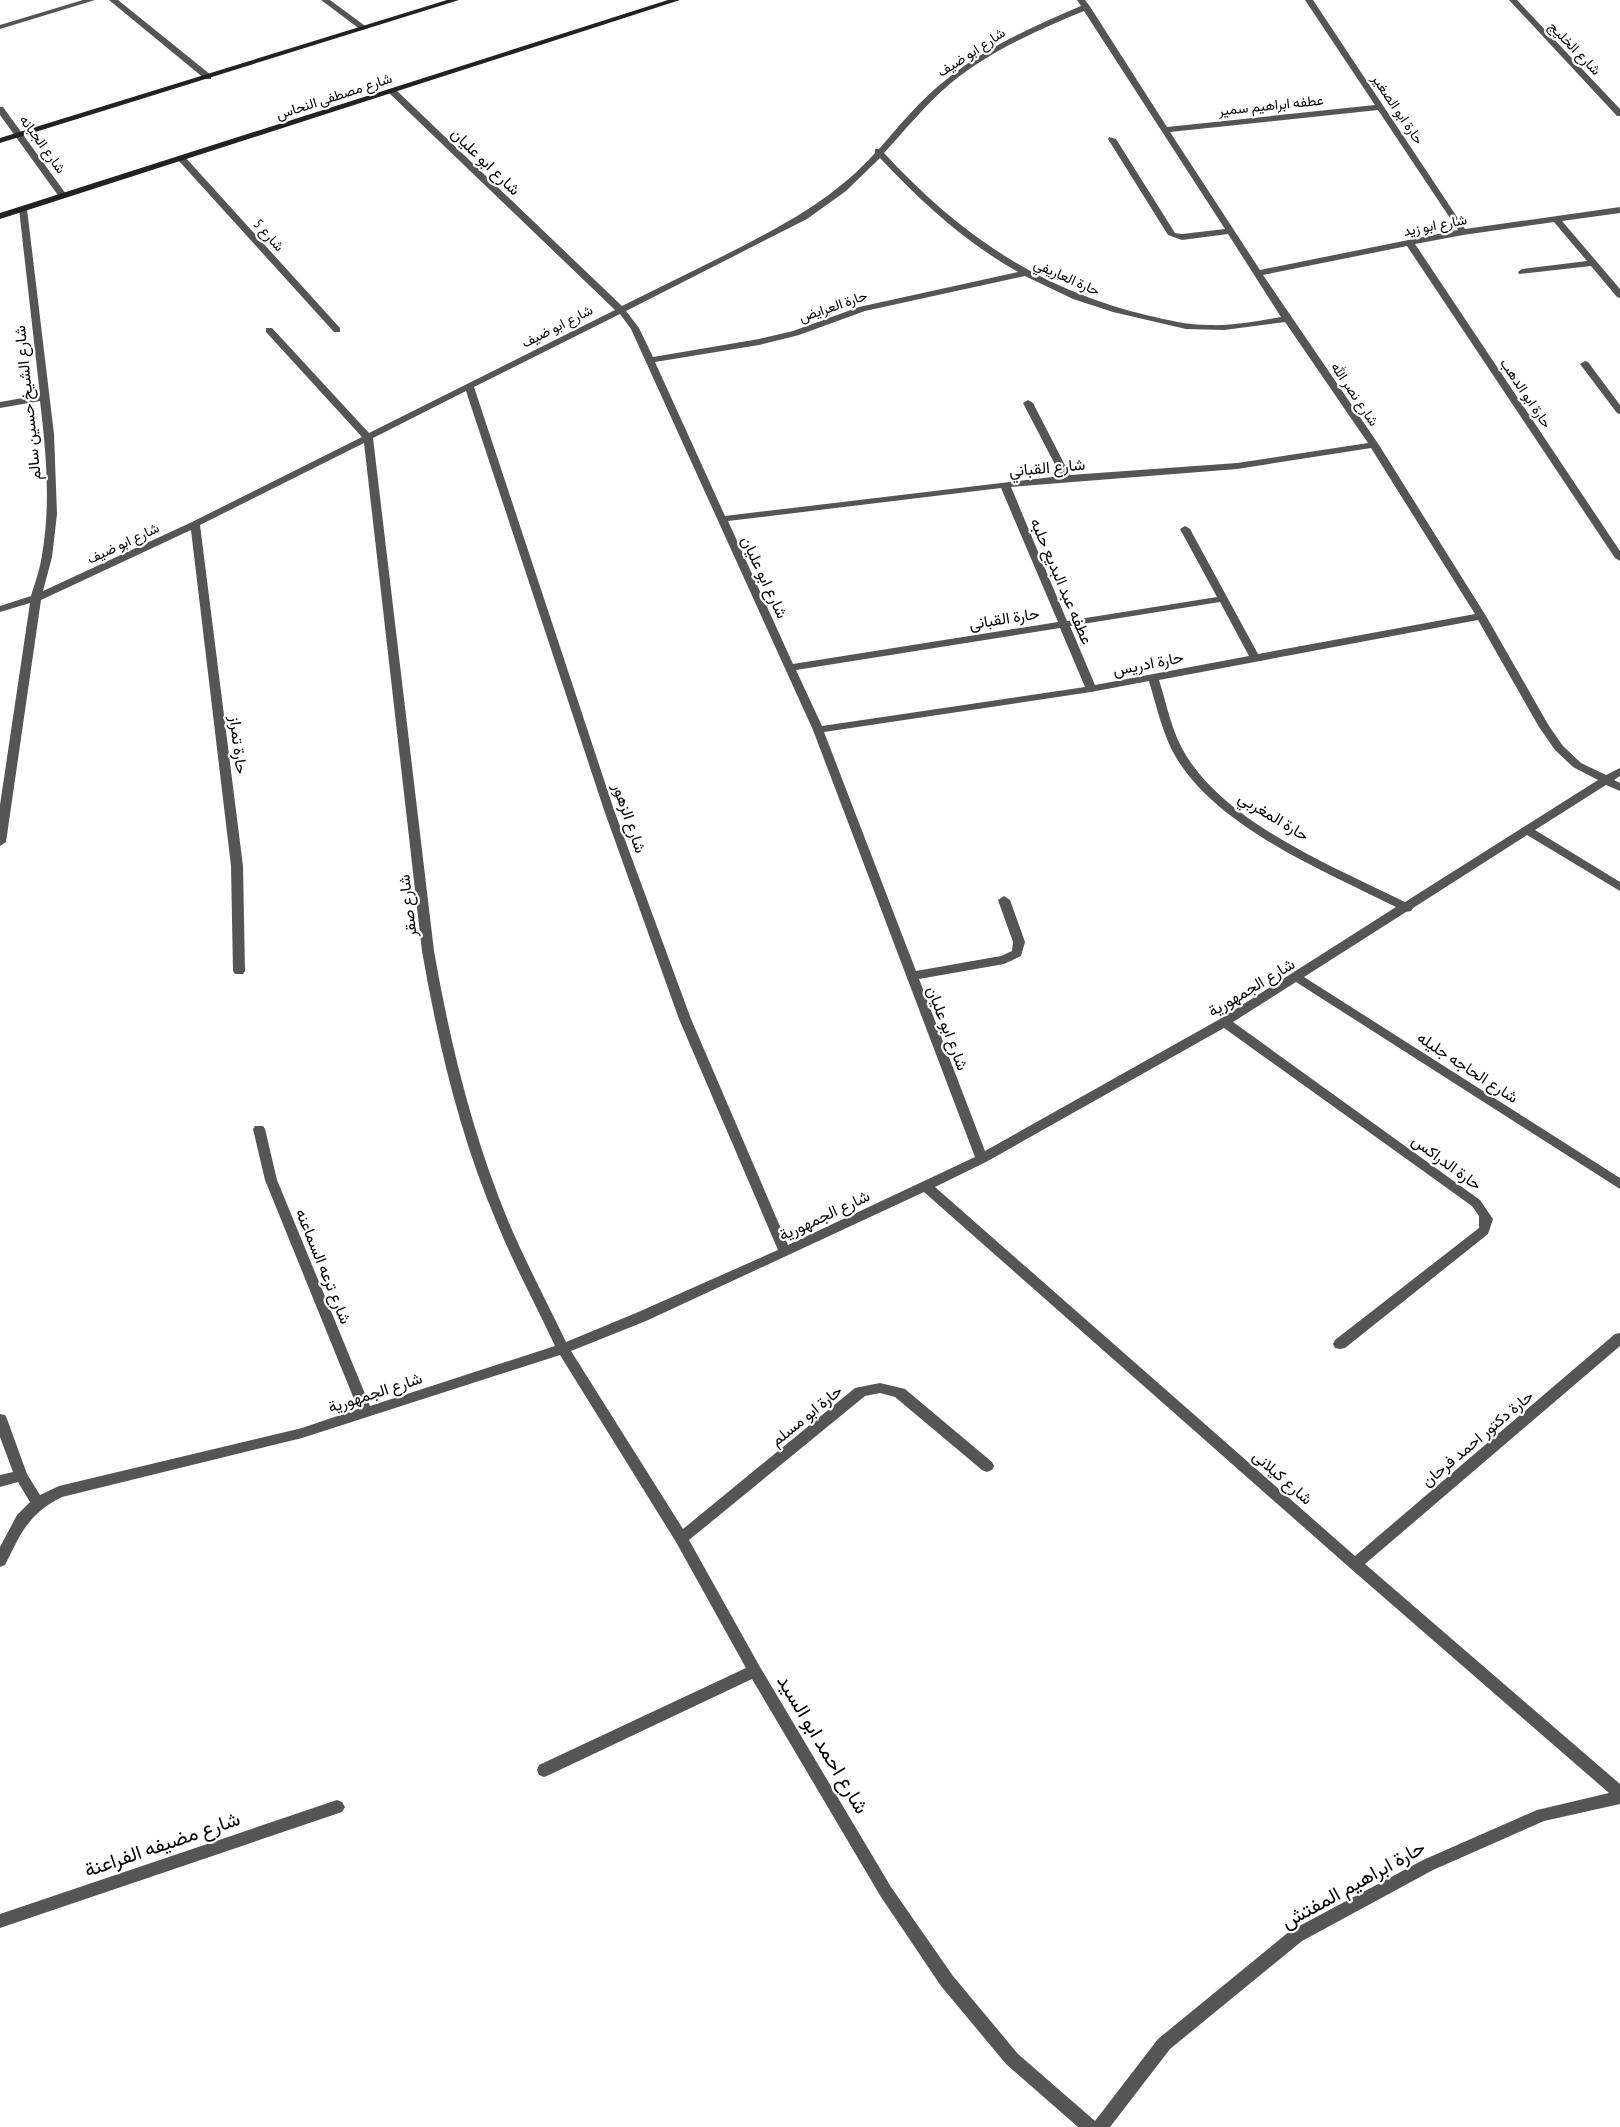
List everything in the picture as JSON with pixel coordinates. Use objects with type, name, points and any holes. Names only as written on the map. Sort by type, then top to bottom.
[{"type":"street","points":[[0,27],[91,0]]},
{"type":"street","points":[[113,0],[208,77]]},
{"type":"street","points":[[325,0],[364,28]]},
{"type":"street","points":[[0,141],[455,0]]},
{"type":"street","name":"شارع مصطفى النحاس","points":[[0,216],[676,0]]},
{"type":"street","name":"حارة ابو الصغير","points":[[1309,0],[1464,232]]},
{"type":"street","name":"شارع الخليج","points":[[1513,0],[1620,114]]},
{"type":"street","name":"شارع نصر الله","points":[[1084,4],[1287,319],[1374,445],[1482,616],[1532,707],[1559,748],[1577,765],[1620,787]]},
{"type":"street","name":"شارع ابو ضيف","points":[[0,609],[36,598],[195,524],[814,211],[862,172],[878,151],[917,110],[958,74],[990,53],[1084,4]]},
{"type":"street","name":"شارع ابو عليان","points":[[392,91],[620,309],[635,328],[818,730],[982,1159]]},
{"type":"street","name":"عطفه ابراهيم سمير","points":[[1166,130],[1380,106]]},
{"type":"street","name":"شارع الجبانه","points":[[0,109],[63,196]]},
{"type":"street","points":[[1112,139],[1172,235],[1182,237],[1231,231]]},
{"type":"street","name":"حارة العاريفي","points":[[878,151],[936,212],[988,251],[1073,298],[1140,317],[1215,328],[1287,319]]},
{"type":"street","name":"شارع 5","points":[[182,159],[337,330]]},
{"type":"street","name":"شارع الشيخ حسين سالم","points":[[0,842],[2,808],[36,598],[47,557],[52,514],[52,474],[45,397],[23,209]]},
{"type":"street","name":"شارع ابو زيد","points":[[1257,273],[1464,232],[1620,210]]},
{"type":"street","points":[[1555,218],[1620,295]]},
{"type":"street","name":"حارة ابو الدهب","points":[[1410,243],[1620,558]]},
{"type":"street","points":[[1522,272],[1593,263]]},
{"type":"street","name":"حارة العرايض","points":[[650,360],[759,342],[796,333],[862,309],[1025,273]]},
{"type":"street","points":[[270,330],[368,438]]},
{"type":"street","points":[[1585,364],[1620,411]]},
{"type":"street","name":"شارع الزهور","points":[[469,385],[609,810],[685,1019],[785,1251]]},
{"type":"street","points":[[0,405],[45,397]]},
{"type":"street","points":[[1028,403],[1067,479]]},
{"type":"street","name":"شارع صقر","points":[[368,438],[428,951],[439,1016],[476,1151],[503,1223],[563,1349]]},
{"type":"street","name":"شارع القباني","points":[[721,519],[1005,485],[1237,466],[1374,445]]},
{"type":"street","name":"عطفه عبد البديع حلبه","points":[[1005,485],[1091,689]]},
{"type":"street","name":"حارة تمراز","points":[[195,524],[237,866],[239,971]]},
{"type":"street","points":[[1185,529],[1255,658]]},
{"type":"street","name":"حارة القبانى","points":[[790,668],[1222,599]]},
{"type":"street","name":"حارة ادريس","points":[[818,730],[1091,689],[1482,616]]},
{"type":"street","name":"حارة المغربي","points":[[1153,678],[1182,758],[1205,789],[1238,816],[1407,908]]},
{"type":"street","name":"شارع الجمهورية","points":[[37,1502],[100,1480],[236,1451],[563,1349],[642,1317],[785,1251],[982,1159],[1224,1022],[1298,978],[1620,771]]},
{"type":"street","points":[[1528,830],[1620,887]]},
{"type":"street","points":[[912,976],[1004,960],[1017,953],[1019,942],[1004,900]]},
{"type":"street","name":"شارع الحاجه جليله","points":[[1298,978],[1620,1184]]},
{"type":"street","name":"حارة الدراكس","points":[[1224,1022],[1476,1203],[1486,1217],[1488,1224],[1484,1231],[1340,1344]]},
{"type":"street","name":"شارع ترعه السماعنه","points":[[259,1129],[271,1180],[366,1412]]},
{"type":"street","name":"شارع كيلانى","points":[[925,1185],[1620,1796]]},
{"type":"street","name":"حارة دكتور احمد فرحان","points":[[1354,1564],[1620,1338]]},
{"type":"street","name":"شارع احمد ابو السيد","points":[[563,1349],[681,1538],[755,1671],[886,1892],[947,1981],[1012,2059],[1090,2127]]},
{"type":"street","name":"حارة ابو مسلم","points":[[681,1538],[860,1392],[870,1389],[891,1388],[900,1393],[987,1466]]},
{"type":"street","points":[[0,1419],[21,1476],[37,1502],[22,1516],[0,1562]]},
{"type":"street","points":[[0,1481],[21,1476]]},
{"type":"street","points":[[544,1770],[755,1671]]},
{"type":"street","name":"حارة ابراهيم المفتش","points":[[1100,2127],[1164,2044],[1296,1936],[1428,1865],[1532,1820],[1620,1796]]},
{"type":"street","name":"شارع مضيفه الفراعنة","points":[[0,1921],[337,1807]]}]
